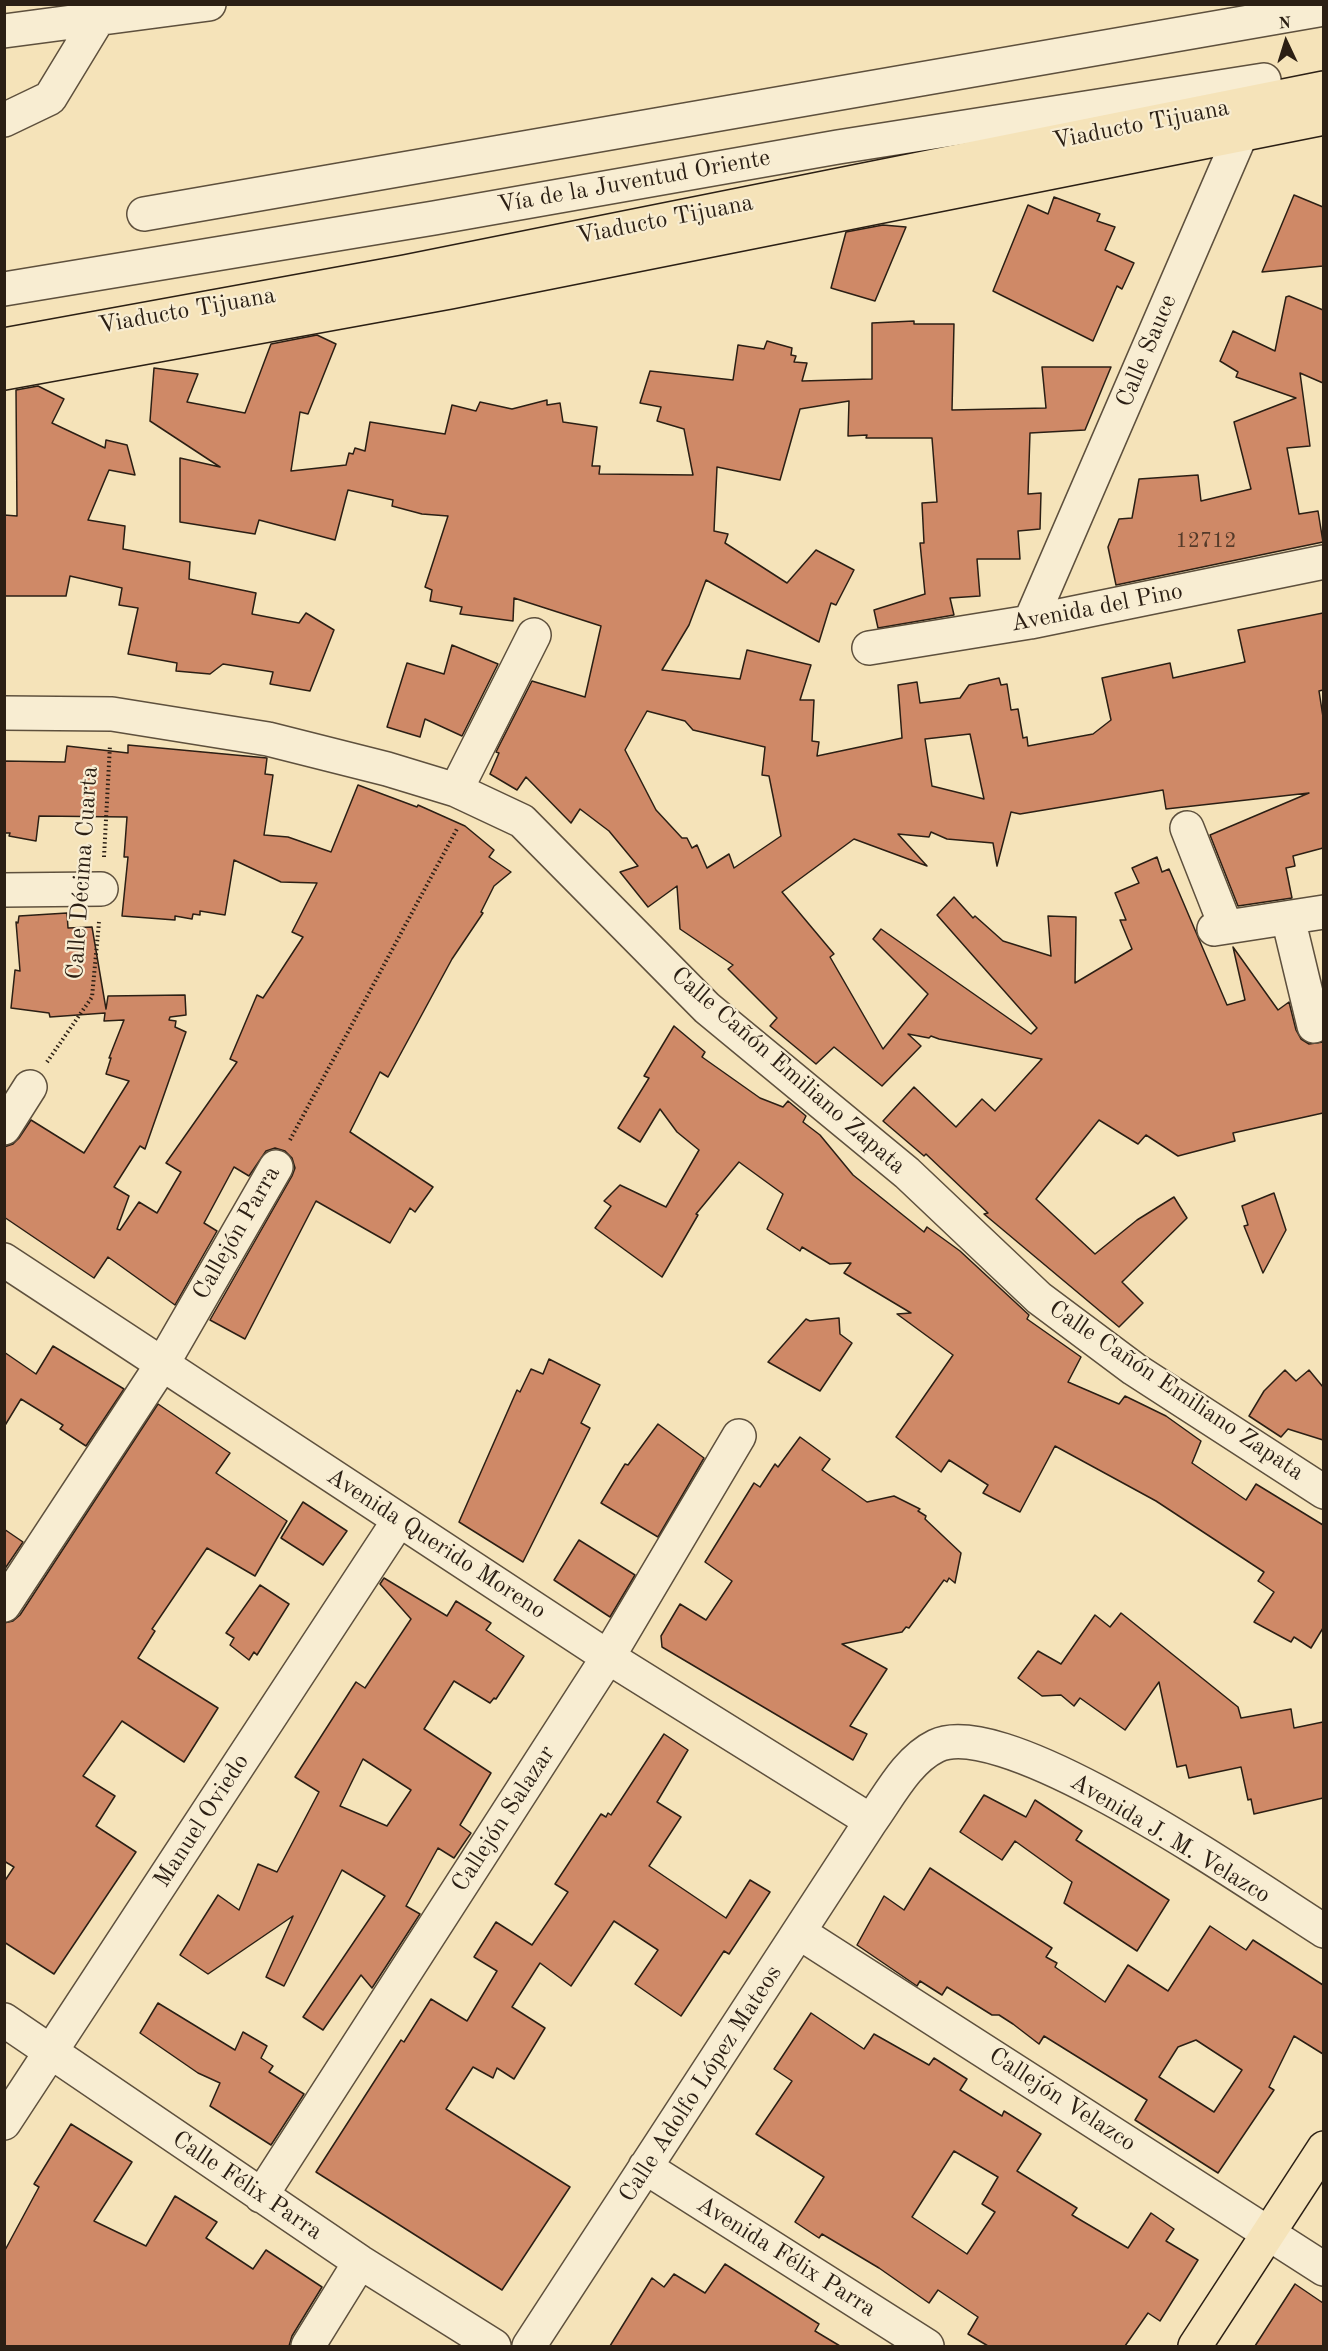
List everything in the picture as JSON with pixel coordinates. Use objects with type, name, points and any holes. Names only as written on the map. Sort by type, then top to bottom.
[{"type":"main road","name":"Viaducto Tijuana","points":[[4,373],[405,272],[1323,88]]},
{"type":"main road","name":"Viaducto Tijuana","points":[[4,345],[474,287],[1323,118]]},
{"type":"main road","points":[[1195,2346],[1323,2148]]},
{"type":"street","points":[[4,31],[209,4]]},
{"type":"street","points":[[144,214],[1323,9]]},
{"type":"street","points":[[4,120],[50,98],[98,19]]},
{"type":"street","name":"Vía de la Juventud Oriente","points":[[4,289],[446,216],[838,147],[1264,81]]},
{"type":"street","name":"Calle Sauce","points":[[1030,622],[1264,81]]},
{"type":"street","name":"Avenida del Pino","points":[[869,648],[1030,622],[1323,562]]},
{"type":"street","points":[[456,790],[534,635]]},
{"type":"street","name":"Calle Cañón Emiliano Zapata","points":[[4,713],[112,714],[268,739],[387,769],[456,790],[522,821],[707,1008],[907,1173],[1039,1298],[1134,1369],[1323,1492]]},
{"type":"street","points":[[1187,828],[1220,928],[1323,912]]},
{"type":"street","points":[[4,890],[101,889]]},
{"type":"street","points":[[1288,918],[1314,1026]]},
{"type":"street","points":[[4,1128],[30,1087]]},
{"type":"street","name":"Callejón Parra","points":[[4,1605],[163,1363],[276,1167]]},
{"type":"street","name":"Avenida Querido Moreno","points":[[4,1260],[608,1657],[871,1821]]},
{"type":"street","name":"Callejón Salazar","points":[[261,2196],[608,1657],[739,1436]]},
{"type":"street","name":"Manuel Oviedo","points":[[4,2123],[399,1520]]},
{"type":"street","name":"Avenida J. M. Velazco","points":[[871,1821],[913,1762],[937,1746],[961,1740],[990,1745],[1100,1791],[1323,1931]]},
{"type":"street","name":"Calle Adolfo López Mateos","points":[[529,2346],[871,1821]]},
{"type":"street","name":"Callejón Velazco","points":[[800,1933],[1323,2269]]},
{"type":"street","name":"Calle Félix Parra","points":[[4,2020],[360,2262],[494,2346]]},
{"type":"street","name":"Avenida Félix Parra","points":[[645,2168],[927,2346]]},
{"type":"street","points":[[308,2346],[360,2262]]},
{"type":"path","name":"Calle Décima Cuarta","points":[[30,1087],[92,997],[112,714]]},
{"type":"path","name":"Callejón Parra","points":[[276,1167],[447,848]]},
{"type":"building","points":[[1294,195],[1323,207],[1323,266],[1262,272]]},
{"type":"building","points":[[1054,197],[1100,214],[1097,221],[1115,227],[1105,250],[1134,263],[1122,289],[1117,286],[1093,341],[993,291],[1028,205],[1048,214]]},
{"type":"building","points":[[883,225],[906,227],[875,301],[831,288],[846,232]]},
{"type":"building","points":[[1289,296],[1323,310],[1323,383],[1300,373],[1310,446],[1287,448],[1299,514],[1318,511],[1323,542],[1116,585],[1108,547],[1119,519],[1132,518],[1139,479],[1198,475],[1201,501],[1251,489],[1234,422],[1296,398],[1236,377],[1238,372],[1220,361],[1233,331],[1275,351],[1286,297]]},
{"type":"building","points":[[914,321],[914,324],[954,324],[952,410],[1046,408],[1042,367],[1111,367],[1085,430],[1030,433],[1028,494],[1041,493],[1040,529],[1018,531],[1020,559],[977,559],[980,596],[950,598],[954,615],[878,628],[874,610],[925,594],[920,543],[924,543],[922,503],[937,502],[932,438],[848,436],[849,401],[800,409],[780,480],[717,467],[714,531],[728,534],[725,543],[787,583],[816,550],[854,570],[836,605],[831,603],[819,642],[706,580],[689,625],[662,670],[740,679],[747,650],[811,665],[800,700],[814,700],[812,741],[819,742],[817,756],[902,738],[898,685],[917,682],[920,703],[960,698],[969,685],[999,678],[1001,685],[1007,684],[1011,710],[1018,709],[1023,738],[1027,737],[1028,746],[1093,734],[1111,720],[1102,678],[1170,663],[1173,678],[1245,662],[1238,630],[1323,613],[1323,690],[1319,691],[1323,717],[1323,848],[1293,856],[1295,866],[1286,868],[1292,898],[1238,906],[1210,835],[1309,793],[1166,809],[1163,790],[1020,814],[1011,812],[997,866],[993,843],[947,839],[931,832],[929,837],[898,834],[927,866],[854,839],[782,892],[834,954],[830,957],[883,1049],[928,994],[873,939],[881,929],[1031,1034],[1037,1028],[937,915],[954,897],[973,918],[975,916],[1003,941],[1051,956],[1048,916],[1076,917],[1075,983],[1132,949],[1120,920],[1126,920],[1115,893],[1139,883],[1132,868],[1157,857],[1162,872],[1169,869],[1227,1005],[1245,1000],[1233,947],[1278,1010],[1289,1002],[1296,1030],[1301,1039],[1309,1044],[1323,1042],[1323,1113],[1233,1133],[1235,1141],[1178,1156],[1146,1135],[1138,1144],[1099,1120],[1036,1199],[1095,1254],[1137,1220],[1174,1197],[1187,1218],[1122,1282],[1143,1303],[1119,1327],[984,1214],[988,1213],[926,1154],[924,1156],[883,1121],[914,1087],[956,1127],[982,1099],[995,1111],[1042,1059],[931,1036],[929,1038],[908,1034],[921,1046],[882,1086],[834,1047],[816,1064],[770,1026],[777,1018],[728,969],[733,965],[680,929],[677,886],[648,907],[620,872],[638,866],[609,831],[580,809],[571,823],[526,777],[517,790],[490,774],[499,753],[496,752],[532,681],[585,697],[601,626],[514,598],[513,621],[460,614],[462,607],[430,601],[432,590],[425,587],[448,516],[422,514],[392,506],[393,500],[348,490],[335,540],[259,520],[255,534],[180,522],[180,458],[220,467],[150,421],[154,368],[198,374],[187,402],[245,413],[271,344],[317,335],[336,344],[308,414],[300,412],[291,471],[346,465],[349,453],[353,454],[355,448],[365,451],[370,422],[445,434],[452,405],[476,411],[480,402],[512,409],[547,400],[547,405],[560,403],[563,422],[597,427],[592,466],[600,466],[599,474],[693,475],[684,429],[657,421],[661,407],[640,403],[650,371],[733,380],[738,345],[764,349],[767,341],[792,348],[791,355],[796,356],[794,362],[807,363],[802,381],[872,379],[872,323]],"holes":[[[647,711],[685,721],[693,730],[765,747],[762,775],[769,776],[781,836],[734,868],[729,854],[707,868],[697,845],[692,848],[687,838],[682,838],[656,810],[625,750]],[[970,734],[984,799],[932,786],[925,739]]]},
{"type":"building","points":[[38,386],[64,399],[52,423],[105,448],[106,440],[127,445],[135,475],[109,470],[88,520],[125,526],[123,549],[190,562],[189,579],[256,593],[252,614],[299,623],[306,613],[334,630],[310,691],[270,684],[273,672],[223,664],[210,674],[176,671],[177,663],[128,654],[138,608],[119,605],[122,588],[70,576],[66,596],[4,596],[4,515],[17,516],[16,390]]},
{"type":"building","points":[[452,645],[498,664],[462,736],[425,719],[420,737],[387,727],[407,663],[444,674]]},
{"type":"building","points":[[128,745],[267,758],[265,774],[273,775],[264,835],[288,837],[331,852],[358,785],[417,807],[418,805],[465,826],[494,850],[489,857],[511,872],[494,886],[481,912],[483,913],[452,959],[388,1077],[380,1072],[350,1132],[433,1187],[415,1212],[410,1208],[390,1243],[316,1201],[245,1339],[210,1320],[292,1176],[295,1168],[292,1158],[285,1151],[275,1148],[266,1151],[249,1176],[234,1167],[204,1223],[217,1231],[175,1305],[108,1257],[94,1278],[4,1217],[4,1147],[13,1144],[19,1138],[31,1120],[84,1153],[129,1081],[106,1074],[111,1058],[109,1058],[124,1020],[104,1021],[105,1013],[50,1017],[49,1013],[11,1008],[15,970],[20,971],[16,922],[18,923],[19,916],[67,913],[68,928],[92,927],[106,1009],[108,996],[185,995],[186,1015],[170,1017],[169,1020],[176,1021],[175,1027],[186,1032],[145,1149],[140,1146],[114,1187],[129,1196],[117,1229],[120,1230],[139,1202],[157,1213],[181,1172],[166,1163],[237,1062],[230,1059],[257,995],[263,998],[303,937],[292,932],[317,883],[281,882],[234,860],[225,915],[200,911],[200,915],[193,914],[192,919],[175,916],[175,920],[122,916],[128,857],[124,857],[127,817],[39,816],[36,841],[4,833],[4,761],[65,762],[67,746],[128,753]]},
{"type":"building","points":[[674,1026],[705,1052],[702,1057],[760,1098],[783,1107],[788,1101],[806,1116],[803,1122],[820,1135],[853,1175],[924,1232],[927,1227],[960,1251],[1029,1315],[1027,1319],[1081,1357],[1068,1382],[1119,1404],[1125,1396],[1166,1416],[1201,1441],[1192,1463],[1246,1500],[1256,1484],[1323,1525],[1323,1628],[1311,1648],[1294,1637],[1291,1642],[1254,1622],[1274,1592],[1258,1581],[1264,1572],[1156,1501],[1055,1446],[1020,1512],[983,1493],[988,1485],[949,1460],[941,1472],[896,1437],[953,1355],[897,1314],[911,1313],[844,1273],[851,1263],[830,1264],[802,1247],[800,1251],[767,1229],[783,1194],[739,1162],[696,1214],[698,1215],[662,1277],[595,1228],[611,1206],[604,1201],[620,1185],[666,1207],[699,1150],[677,1132],[660,1109],[640,1142],[618,1128],[649,1078],[644,1076]]},
{"type":"building","points":[[1274,1193],[1286,1230],[1263,1273],[1244,1226],[1248,1225],[1242,1206]]},
{"type":"building","points":[[839,1318],[840,1334],[852,1343],[820,1391],[768,1362],[806,1319],[810,1321]]},
{"type":"building","points":[[53,1346],[124,1389],[86,1446],[60,1429],[63,1425],[21,1399],[4,1427],[4,1352],[36,1374]]},
{"type":"building","points":[[549,1359],[600,1385],[581,1423],[590,1428],[523,1562],[459,1522],[517,1390],[520,1392],[531,1369],[543,1374]]},
{"type":"building","points":[[1285,1370],[1296,1381],[1309,1370],[1323,1387],[1323,1440],[1288,1429],[1281,1437],[1249,1416],[1264,1391]]},
{"type":"building","points":[[158,1404],[230,1453],[216,1473],[287,1521],[255,1576],[207,1548],[152,1629],[155,1631],[138,1658],[218,1708],[184,1762],[122,1721],[83,1776],[115,1796],[96,1826],[136,1852],[54,1974],[4,1942],[4,1882],[14,1867],[4,1861],[4,1623],[13,1621],[20,1615]]},
{"type":"building","points":[[658,1424],[704,1458],[658,1537],[601,1503],[625,1464],[628,1465]]},
{"type":"building","points":[[800,1437],[830,1459],[822,1470],[867,1502],[894,1496],[920,1509],[918,1511],[926,1516],[925,1519],[961,1553],[955,1583],[949,1578],[947,1582],[944,1580],[909,1628],[906,1627],[902,1632],[842,1644],[887,1669],[850,1726],[867,1734],[853,1760],[662,1647],[661,1636],[680,1604],[706,1620],[732,1581],[705,1562],[754,1483],[760,1487],[775,1464],[778,1467]]},
{"type":"building","points":[[303,1502],[347,1531],[323,1565],[281,1538]]},
{"type":"building","points":[[4,1529],[23,1542],[4,1570]]},
{"type":"building","points":[[579,1540],[635,1575],[610,1617],[554,1580]]},
{"type":"building","points":[[384,1578],[447,1616],[456,1601],[491,1623],[486,1630],[524,1656],[496,1699],[494,1698],[490,1703],[454,1681],[424,1729],[491,1773],[460,1825],[471,1833],[454,1858],[438,1848],[406,1906],[420,1914],[372,1988],[361,1975],[323,2030],[303,2017],[385,1896],[342,1870],[284,1986],[266,1977],[293,1916],[208,1974],[180,1955],[218,1895],[239,1910],[258,1864],[277,1872],[319,1792],[295,1777],[356,1682],[365,1688],[411,1619],[380,1584]],"holes":[[[363,1759],[411,1790],[387,1826],[340,1806]]]},
{"type":"building","points":[[260,1585],[289,1604],[257,1655],[254,1652],[249,1660],[230,1645],[234,1638],[226,1633]]},
{"type":"building","points":[[1121,1613],[1238,1707],[1241,1718],[1291,1709],[1294,1728],[1323,1722],[1323,1798],[1254,1814],[1251,1799],[1248,1800],[1241,1767],[1189,1778],[1186,1765],[1177,1767],[1159,1682],[1125,1730],[1080,1698],[1074,1706],[1061,1695],[1042,1696],[1018,1678],[1038,1651],[1061,1664],[1095,1615],[1110,1627]]},
{"type":"building","points":[[664,1734],[688,1750],[657,1802],[681,1817],[649,1866],[726,1918],[750,1880],[770,1892],[729,1954],[724,1951],[681,2016],[635,1984],[658,1950],[614,1921],[571,1986],[540,1963],[512,2007],[545,2028],[514,2079],[497,2068],[493,2078],[473,2067],[446,2109],[570,2187],[502,2290],[316,2172],[401,2040],[404,2042],[431,1999],[467,2021],[497,1971],[474,1957],[496,1922],[532,1945],[568,1892],[555,1884],[601,1814],[606,1817],[608,1813],[611,1815]]},
{"type":"building","points":[[984,1795],[1026,1817],[1035,1800],[1082,1831],[1076,1840],[1169,1900],[1137,1951],[1064,1903],[1072,1882],[1015,1841],[1002,1860],[960,1832]]},
{"type":"building","points":[[930,1868],[1052,1948],[1046,1957],[1057,1963],[1055,1967],[1105,2002],[1128,1965],[1168,1991],[1210,1926],[1246,1950],[1253,1940],[1323,1985],[1323,2054],[1294,2036],[1269,2087],[1274,2090],[1218,2173],[1135,2120],[1147,2100],[1044,2036],[1039,2044],[999,2015],[992,2015],[947,1987],[942,1995],[920,1981],[917,1986],[857,1945],[884,1896],[904,1910]],"holes":[[[1196,2040],[1242,2070],[1214,2112],[1159,2077],[1178,2047]]]},
{"type":"building","points":[[158,2003],[235,2050],[243,2032],[267,2046],[261,2058],[273,2066],[269,2072],[304,2094],[271,2145],[210,2106],[220,2083],[198,2073],[140,2033]]},
{"type":"building","points":[[811,2013],[864,2049],[874,2034],[929,2065],[934,2058],[967,2079],[960,2090],[1002,2116],[1004,2111],[1041,2134],[1017,2171],[1077,2208],[1072,2215],[1128,2248],[1151,2213],[1174,2229],[1166,2241],[1198,2260],[1160,2321],[1148,2313],[1125,2346],[988,2346],[968,2334],[978,2317],[938,2290],[929,2303],[879,2268],[822,2234],[819,2238],[795,2222],[824,2177],[756,2134],[792,2081],[774,2069]],"holes":[[[954,2151],[998,2177],[982,2204],[995,2212],[967,2254],[912,2217]]]},
{"type":"building","points":[[71,2124],[132,2162],[94,2221],[146,2246],[175,2196],[217,2222],[206,2238],[253,2269],[266,2250],[322,2287],[292,2336],[289,2346],[4,2346],[4,2252],[39,2187],[34,2184]]},
{"type":"building","points":[[725,2264],[819,2324],[815,2331],[840,2346],[610,2346],[652,2278],[664,2287],[674,2274],[705,2293]]},
{"type":"building","points":[[1295,2284],[1323,2303],[1323,2346],[1255,2346]]}]
